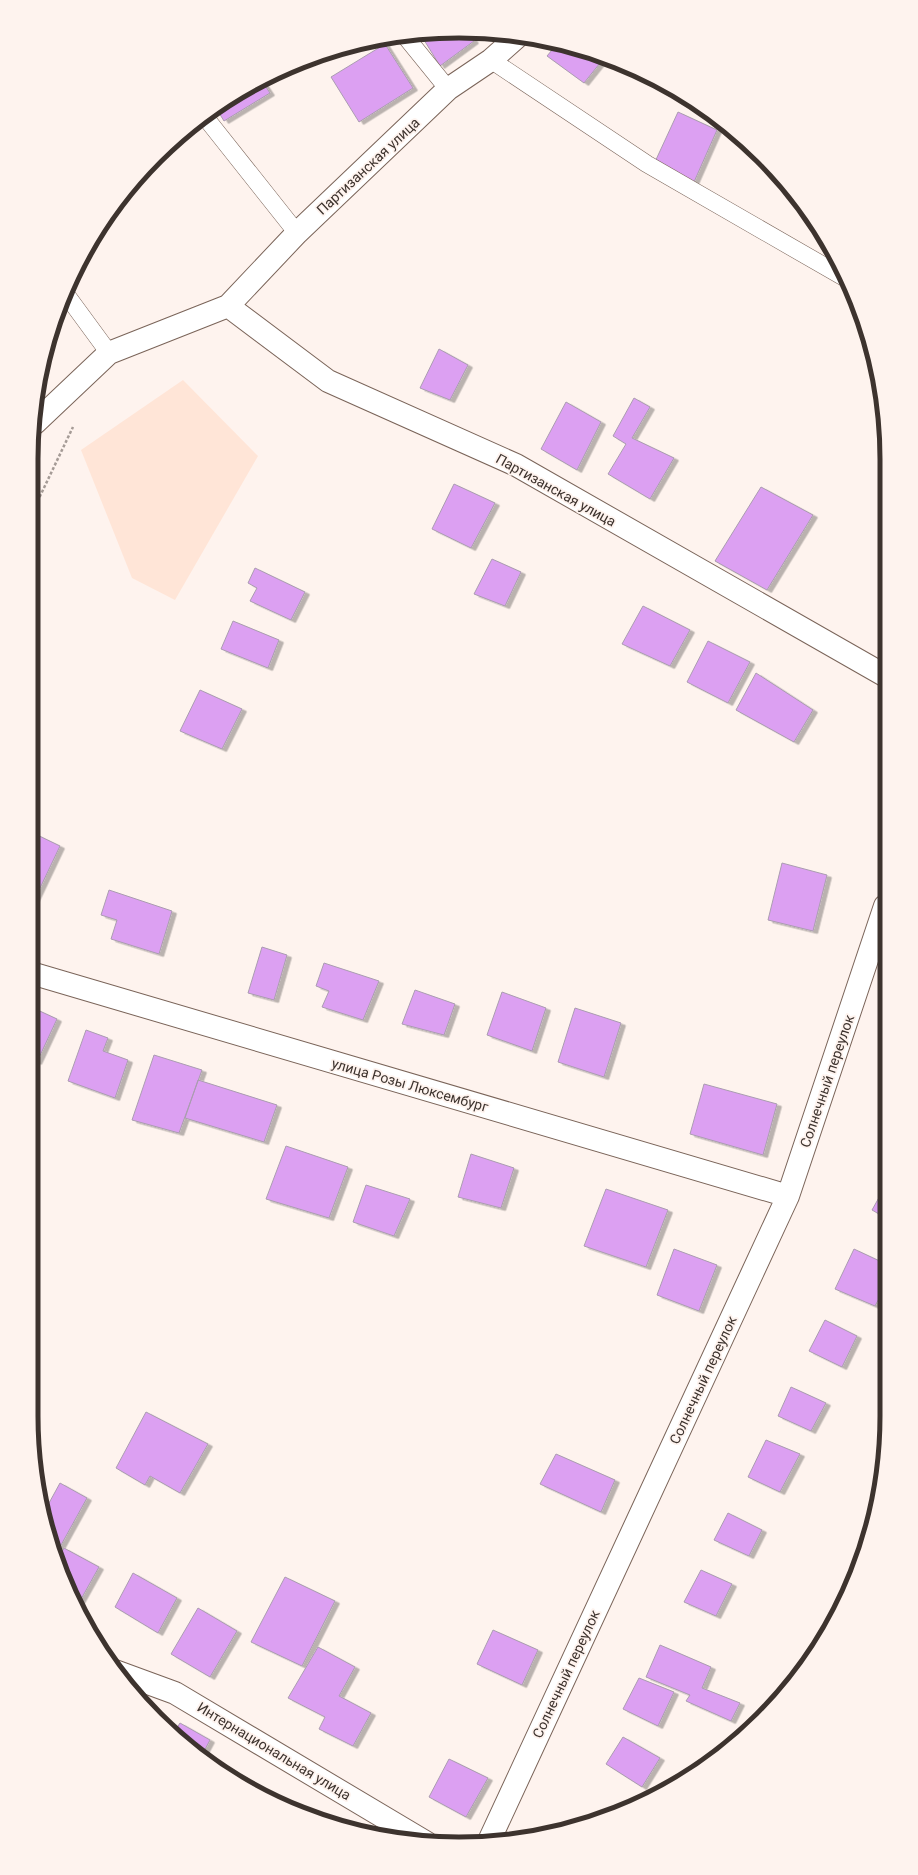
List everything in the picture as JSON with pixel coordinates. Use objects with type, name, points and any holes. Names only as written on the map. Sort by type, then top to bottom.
[{"type":"street","name":"Партизанская улица","points":[[41,417],[110,353],[228,306],[297,233],[448,90],[491,60],[512,42]]},
{"type":"street","name":"Партизанская улица","points":[[228,306],[328,381],[516,466],[880,673]]},
{"type":"street","name":"Солнечный переулок","points":[[492,1835],[788,1196],[879,950]]},
{"type":"street","name":"улица Розы Люксембург","points":[[38,975],[788,1196]]},
{"type":"street","name":"Интернациональная улица","points":[[127,1675],[175,1693],[414,1834]]},
{"type":"lane","points":[[409,41],[448,90]]},
{"type":"lane","points":[[491,60],[647,164],[837,274]]},
{"type":"lane","points":[[208,121],[297,233]]},
{"type":"lane","points":[[70,299],[110,353]]},
{"type":"path","points":[[38,500],[74,424]]},
{"type":"shaded area","points":[[183,380],[258,456],[175,600],[132,578],[81,450]]},
{"type":"building","points":[[472,38],[474,41],[440,66],[424,40]]},
{"type":"building","points":[[385,45],[413,88],[359,122],[331,77]]},
{"type":"building","points":[[553,49],[600,62],[584,83],[547,56]]},
{"type":"building","points":[[265,85],[270,93],[224,121],[219,113]]},
{"type":"building","points":[[678,112],[717,130],[694,182],[654,164]]},
{"type":"building","points":[[439,349],[468,365],[450,400],[420,388]]},
{"type":"building","points":[[634,398],[650,407],[632,438],[674,458],[650,499],[608,474],[626,444],[613,436]]},
{"type":"building","points":[[566,402],[601,422],[577,470],[541,449]]},
{"type":"building","points":[[454,484],[495,503],[471,548],[432,529]]},
{"type":"building","points":[[761,487],[813,515],[767,590],[715,561]]},
{"type":"building","points":[[492,559],[521,572],[505,606],[474,594]]},
{"type":"building","points":[[255,568],[305,592],[291,620],[250,601],[257,588],[248,583]]},
{"type":"building","points":[[643,606],[690,630],[670,666],[622,644]]},
{"type":"building","points":[[233,621],[279,640],[268,668],[221,649]]},
{"type":"building","points":[[708,641],[750,662],[728,703],[687,682]]},
{"type":"building","points":[[756,673],[813,710],[794,742],[736,710]]},
{"type":"building","points":[[200,690],[242,709],[222,749],[180,731]]},
{"type":"building","points":[[38,835],[60,846],[38,892]]},
{"type":"building","points":[[782,863],[827,875],[813,931],[768,920]]},
{"type":"building","points":[[109,890],[172,911],[159,954],[111,939],[117,920],[101,915]]},
{"type":"building","points":[[262,947],[287,955],[274,1000],[248,993]]},
{"type":"building","points":[[324,963],[379,981],[363,1020],[322,1007],[329,991],[316,986]]},
{"type":"building","points":[[415,990],[455,1004],[444,1035],[402,1024]]},
{"type":"building","points":[[502,992],[546,1008],[532,1051],[487,1035]]},
{"type":"building","points":[[575,1008],[621,1023],[604,1077],[558,1062]]},
{"type":"building","points":[[38,1010],[57,1019],[38,1060]]},
{"type":"building","points":[[86,1030],[108,1038],[103,1051],[128,1060],[115,1098],[68,1081]]},
{"type":"building","points":[[154,1055],[202,1070],[179,1133],[132,1120]]},
{"type":"building","points":[[198,1080],[277,1105],[264,1142],[185,1118]]},
{"type":"building","points":[[704,1084],[777,1104],[763,1155],[690,1134]]},
{"type":"building","points":[[286,1146],[348,1167],[329,1218],[266,1199]]},
{"type":"building","points":[[471,1154],[514,1168],[501,1208],[458,1197]]},
{"type":"building","points":[[366,1185],[410,1199],[394,1236],[353,1222]]},
{"type":"building","points":[[606,1189],[668,1210],[646,1267],[584,1246]]},
{"type":"building","points":[[880,1196],[880,1215],[872,1210]]},
{"type":"building","points":[[674,1249],[717,1265],[699,1311],[657,1295]]},
{"type":"building","points":[[854,1249],[880,1261],[880,1297],[875,1306],[835,1289]]},
{"type":"building","points":[[825,1320],[857,1336],[842,1367],[809,1351]]},
{"type":"building","points":[[791,1387],[826,1403],[811,1431],[778,1416]]},
{"type":"building","points":[[146,1412],[208,1444],[180,1493],[150,1476],[145,1485],[116,1468]]},
{"type":"building","points":[[766,1440],[800,1454],[780,1492],[748,1477]]},
{"type":"building","points":[[556,1454],[615,1480],[601,1512],[540,1484]]},
{"type":"building","points":[[60,1483],[87,1498],[59,1548],[52,1525],[48,1505]]},
{"type":"building","points":[[728,1513],[762,1530],[749,1556],[714,1540]]},
{"type":"building","points":[[64,1548],[99,1567],[80,1600],[70,1577],[61,1554]]},
{"type":"building","points":[[701,1570],[732,1584],[716,1616],[684,1602]]},
{"type":"building","points":[[133,1573],[177,1598],[158,1633],[115,1607]]},
{"type":"building","points":[[285,1577],[335,1601],[302,1666],[251,1642]]},
{"type":"building","points":[[198,1608],[237,1631],[210,1677],[171,1654]]},
{"type":"building","points":[[493,1630],[538,1650],[522,1685],[477,1664]]},
{"type":"building","points":[[660,1645],[711,1667],[702,1688],[740,1703],[731,1721],[686,1701],[690,1695],[646,1677]]},
{"type":"building","points":[[318,1647],[355,1667],[339,1696],[371,1713],[353,1746],[319,1729],[325,1717],[288,1698]]},
{"type":"building","points":[[639,1678],[674,1692],[658,1726],[623,1709]]},
{"type":"building","points":[[180,1723],[210,1740],[204,1751],[181,1733],[176,1729]]},
{"type":"building","points":[[623,1737],[660,1758],[642,1787],[606,1764]]},
{"type":"building","points":[[449,1759],[488,1778],[466,1817],[429,1797]]}]
